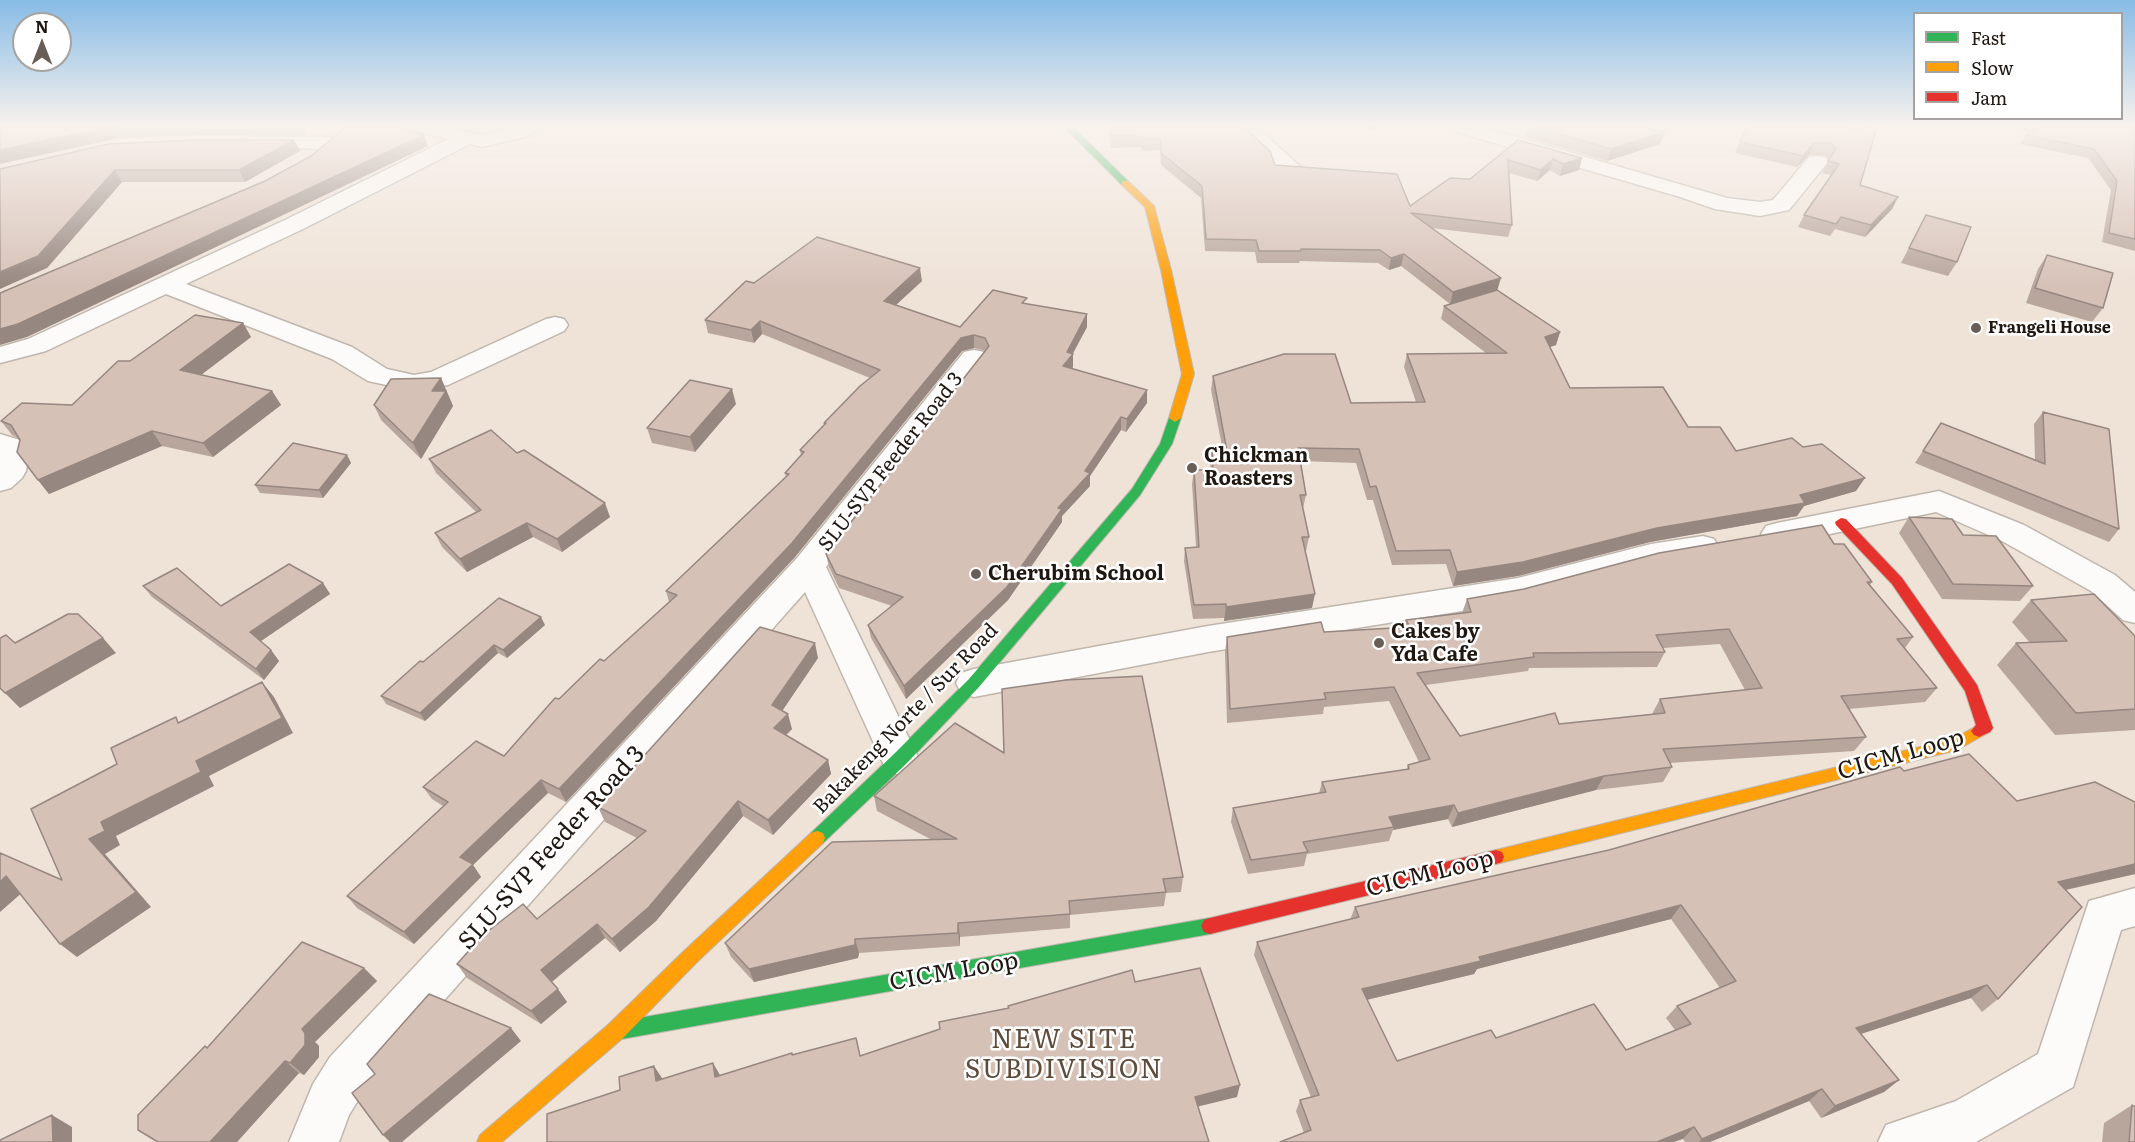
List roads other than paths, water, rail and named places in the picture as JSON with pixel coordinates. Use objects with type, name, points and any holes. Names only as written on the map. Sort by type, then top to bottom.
[{"type":"main road","name":"Bakakeng Norte / Sur Road","points":[[487,1142],[616,1031],[900,759],[974,683],[1136,492],[1166,444],[1184,394],[1188,374],[1166,270],[1149,206],[1123,180]]},
{"type":"main road","name":"CICM Loop","points":[[616,1031],[1224,924],[1957,744],[1985,728],[1972,689],[1897,581],[1841,522]]},
{"type":"street","points":[[0,355],[37,345],[295,224],[382,180]]},
{"type":"street","points":[[1647,180],[1723,204],[1760,209],[1781,205],[1802,180]]},
{"type":"street","points":[[164,284],[342,353],[378,375],[414,383],[438,379],[555,325]]},
{"type":"street","name":"SLU-SVP Feeder Road 3","points":[[314,1142],[330,1101],[347,1074],[809,566],[974,358]]},
{"type":"street","points":[[0,443],[10,447],[14,455],[11,471],[0,481]]},
{"type":"street","points":[[974,683],[1208,639],[1518,590],[1651,555],[1841,522],[1939,501],[2022,538],[2103,583],[2135,611]]},
{"type":"street","name":"SLU-SVP Feeder Road 3","points":[[809,566],[900,759]]},
{"type":"street","points":[[1903,1142],[1966,1122],[2056,1070],[2104,915],[2135,907]]},
{"type":"place","name":"Frangeli House","points":[[1976,328]]},
{"type":"place","name":"Chickman Roasters","points":[[1192,468]]},
{"type":"place","name":"Cherubim School","points":[[976,574]]},
{"type":"place","name":"Cakes by Yda Cafe","points":[[1379,643]]},
{"type":"district","name":"NEW SITE SUBDIVISION","points":[[1064,1055]]}]
